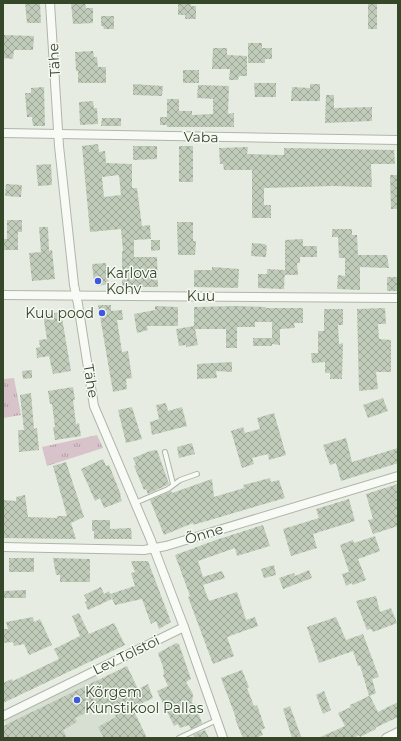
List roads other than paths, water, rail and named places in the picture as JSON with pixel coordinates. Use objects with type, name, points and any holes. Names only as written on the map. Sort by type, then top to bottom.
[{"type":"street","name":"Tähe","points":[[50,3],[58,134],[74,285],[94,406],[154,548],[184,627],[223,738]]},
{"type":"street","name":"Vaba","points":[[3,133],[398,140]]},
{"type":"street","name":"Kuu","points":[[3,295],[398,298]]},
{"type":"street","name":"Õnne","points":[[3,547],[144,550],[398,476]]},
{"type":"street","name":"Lev Tolstoi","points":[[3,716],[184,627]]},
{"type":"street","points":[[386,738],[398,732]]},
{"type":"lane","points":[[165,452],[173,484]]},
{"type":"lane","points":[[135,503],[168,489],[180,480],[197,474]]},
{"type":"lane","points":[[179,738],[217,720]]},
{"type":"place","name":"Karlova Kohv","points":[[98,281]]},
{"type":"place","name":"Kuu pood","points":[[102,313]]},
{"type":"place","name":"Kõrgem Kunstikool Pallas","points":[[77,700]]}]
